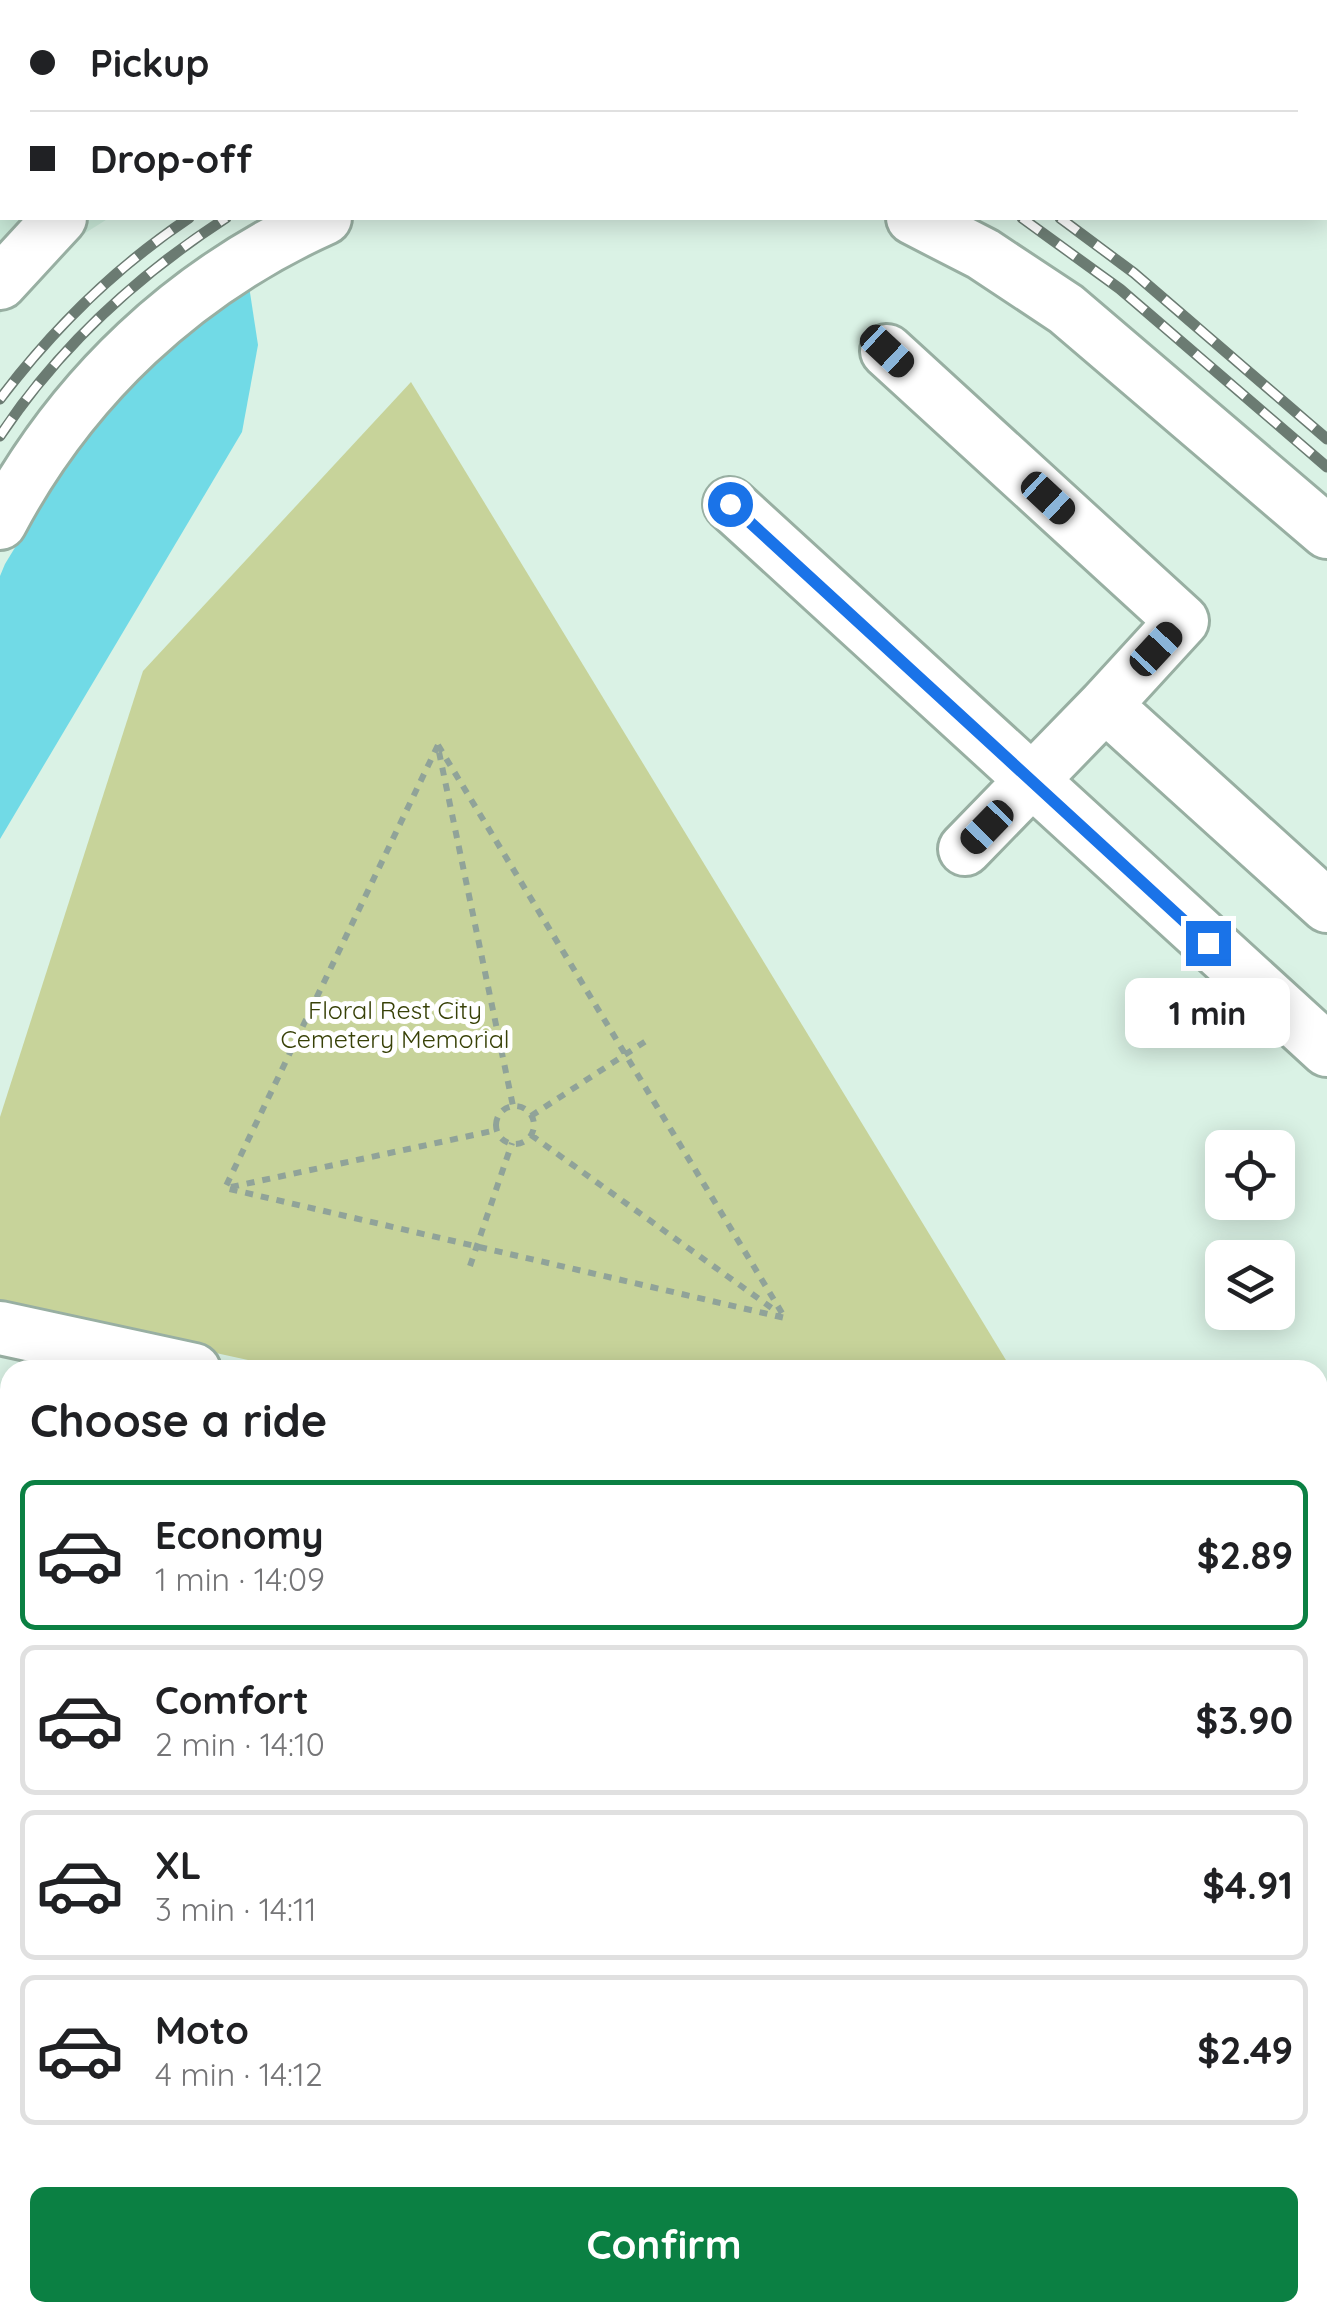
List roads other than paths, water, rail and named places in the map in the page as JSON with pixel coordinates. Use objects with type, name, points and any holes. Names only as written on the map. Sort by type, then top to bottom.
[{"type":"street","points":[[0,283],[58,220]]},
{"type":"street","points":[[0,523],[70,414],[150,330],[231,267],[321,220]]},
{"type":"street","points":[[917,220],[983,254],[1066,309],[1327,532]]},
{"type":"street","points":[[887,351],[1182,621],[965,849]]},
{"type":"street","points":[[730,504],[1327,1050]]},
{"type":"street","points":[[1105,705],[1327,906]]},
{"type":"street","points":[[0,1328],[148,1360]]},
{"type":"water","points":[[249,286],[258,345],[242,432],[0,839],[0,576],[5,564],[78,444],[155,355]]},
{"type":"railway","points":[[0,399],[87,301],[136,257],[186,220]]},
{"type":"railway","points":[[0,436],[48,372],[102,315],[162,264],[223,220]]},
{"type":"railway","points":[[1025,220],[1120,289],[1327,467]]},
{"type":"railway","points":[[1063,220],[1134,273],[1327,439]]},
{"type":"park label","name":"Floral Rest City Cemetery Memorial","points":[[395,1024]]}]
